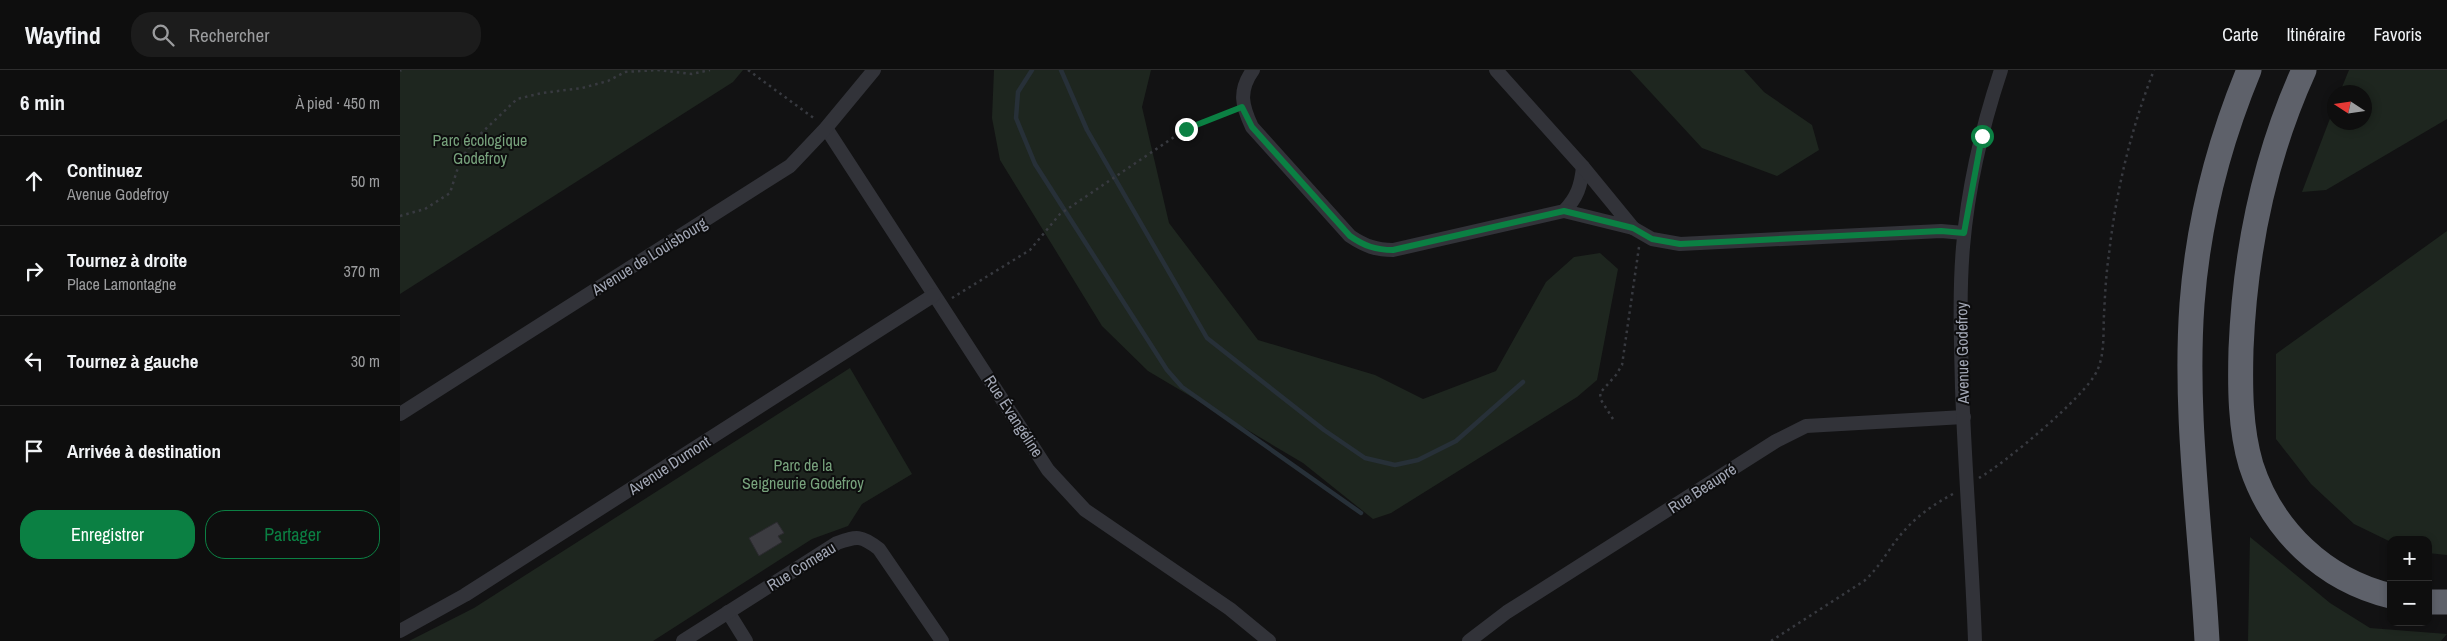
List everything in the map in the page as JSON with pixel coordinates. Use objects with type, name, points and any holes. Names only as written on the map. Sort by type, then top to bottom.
[{"type":"highway","points":[[2207,641],[2191,389],[2192,305],[2199,244],[2213,178],[2228,126],[2249,70]]},
{"type":"highway","points":[[2304,70],[2274,148],[2250,247],[2242,338],[2243,427],[2257,481],[2273,512],[2294,539],[2330,571],[2359,586],[2387,595]]},
{"type":"highway","points":[[2432,602],[2447,602]]},
{"type":"street","name":"Avenue de Louisbourg","points":[[400,414],[790,166],[826,128],[874,70]]},
{"type":"street","points":[[1253,70],[1248,78],[1242,107],[1252,127],[1350,236],[1363,245],[1377,250],[1393,250],[1564,211],[1633,228],[1652,239],[1680,244],[1941,231],[1964,233]]},
{"type":"street","points":[[1496,70],[1583,167],[1633,228]]},
{"type":"street","name":"Avenue Godefroy","points":[[1976,641],[1960,313],[1964,233],[1980,142],[2001,70]]},
{"type":"street","name":"Rue Évangéline","points":[[826,128],[1048,470],[1085,510],[1230,609],[1269,641]]},
{"type":"street","points":[[1564,211],[1574,200],[1581,183],[1583,167]]},
{"type":"street","name":"Avenue Dumont","points":[[400,631],[465,595],[938,300]]},
{"type":"street","name":"Rue Beaupré","points":[[1469,641],[1508,612],[1759,452],[1806,426],[1964,417]]},
{"type":"street","name":"Rue Comeau","points":[[683,641],[837,543],[854,537],[866,539],[879,549],[942,641]]},
{"type":"street","points":[[728,612],[746,641]]},
{"type":"path","points":[[400,216],[425,209],[450,193],[460,161],[474,141],[517,99],[608,82],[625,72],[658,70],[692,74],[710,70]]},
{"type":"path","points":[[748,70],[826,128]]},
{"type":"path","points":[[1979,478],[2012,454],[2058,414],[2086,386],[2096,372],[2102,350],[2107,266],[2114,212],[2132,133],[2154,70]]},
{"type":"path","points":[[938,300],[1030,250],[1060,214],[1186,129],[1242,107]]},
{"type":"path","points":[[1614,419],[1601,400],[1600,393],[1616,376],[1622,364],[1637,251]]},
{"type":"path","points":[[1771,641],[1864,581],[1912,522],[1927,509],[1957,492]]},
{"type":"green space","name":"Parc écologique Godefroy","points":[[400,70],[743,70],[733,82],[400,294]]},
{"type":"green space","points":[[994,70],[1151,70],[1142,107],[1169,223],[1258,340],[1375,375],[1423,399],[1496,371],[1546,282],[1574,257],[1600,253],[1618,269],[1597,380],[1577,397],[1391,513],[1373,519],[1303,463],[1148,371],[1102,326],[1000,160],[992,118]]},
{"type":"green space","points":[[1630,70],[1744,70],[1764,92],[1812,125],[1819,150],[1777,176],[1702,148]]},
{"type":"green space","points":[[2349,70],[2447,70],[2447,119],[2326,190],[2302,192],[2327,126],[2327,130],[2372,130],[2372,85],[2343,85]]},
{"type":"green space","points":[[2447,231],[2447,555],[2432,553],[2432,536],[2387,536],[2387,540],[2354,524],[2311,484],[2276,439],[2276,354]]},
{"type":"green space","name":"Parc de la Seigneurie Godefroy","points":[[850,368],[912,474],[862,504],[848,526],[812,539],[653,641],[409,641],[474,608]]},
{"type":"green space","points":[[2250,537],[2330,603],[2370,628],[2447,634],[2441,641],[2248,641]]},
{"type":"building","points":[[777,522],[784,533],[778,536],[782,542],[759,556],[749,538]]},
{"type":"waterway","points":[[1032,70],[1018,92],[1016,118],[1035,164],[1167,370],[1182,387],[1361,513]]},
{"type":"waterway","points":[[1061,70],[1087,130],[1207,338],[1324,430],[1365,458],[1395,465],[1418,460],[1456,441],[1523,382]]},
{"type":"route","points":[[1186,129],[1242,107],[1252,127],[1350,236],[1363,245],[1377,250],[1393,250],[1564,211],[1633,228],[1652,239],[1680,244],[1941,231],[1964,233],[1982,136]]}]
